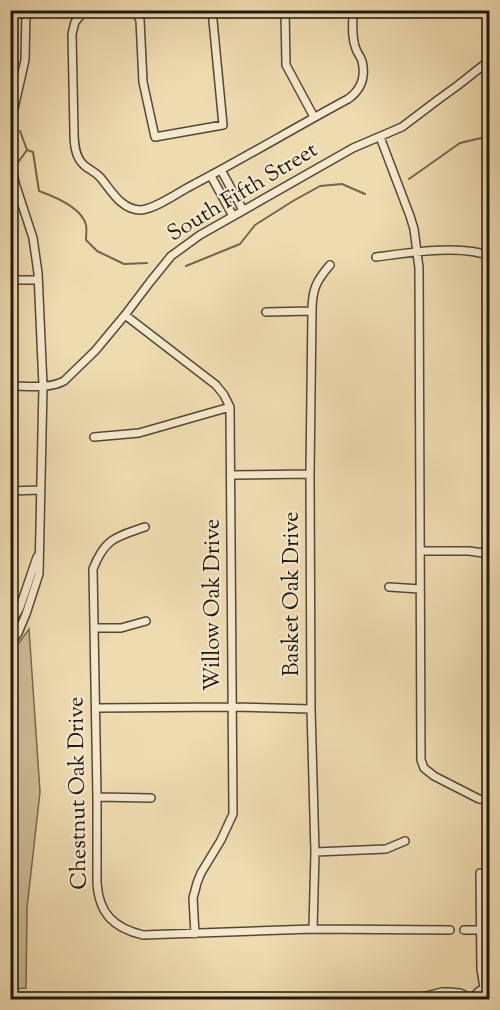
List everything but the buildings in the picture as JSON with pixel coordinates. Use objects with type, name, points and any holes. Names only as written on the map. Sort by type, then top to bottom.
[{"type":"street","points":[[10,126],[25,60],[26,10]]},
{"type":"street","points":[[85,10],[75,22],[72,34],[74,144],[83,164],[96,172],[115,197],[131,208],[143,210],[211,176],[357,92],[364,76],[362,59],[356,49],[353,34],[353,10]]},
{"type":"street","points":[[134,10],[140,20],[143,82],[155,137],[223,125],[212,10]]},
{"type":"street","points":[[285,10],[286,66],[314,117]]},
{"type":"street","name":"South Fifth Street","points":[[43,386],[64,381],[95,351],[171,256],[200,235],[352,148],[402,127],[489,60]]},
{"type":"street","points":[[380,137],[410,216],[417,251],[421,760],[424,768],[434,776],[479,799],[489,800]]},
{"type":"street","points":[[10,157],[15,183],[33,238],[38,280],[43,386],[39,574],[18,633],[10,644]]},
{"type":"street","points":[[221,170],[243,210]]},
{"type":"street","points":[[211,176],[233,216]]},
{"type":"street","points":[[376,257],[417,251],[452,250],[482,253],[489,256]]},
{"type":"street","name":"Basket Oak Drive","points":[[313,928],[315,852],[311,709],[310,474],[312,296],[322,273],[330,265]]},
{"type":"street","points":[[10,280],[38,280]]},
{"type":"street","points":[[266,312],[312,311]]},
{"type":"street","points":[[94,437],[139,434],[230,407],[216,385],[125,315]]},
{"type":"street","points":[[10,386],[43,386]]},
{"type":"street","name":"Willow Oak Drive","points":[[195,934],[193,898],[197,883],[233,814],[230,407]]},
{"type":"street","points":[[231,475],[310,474]]},
{"type":"street","points":[[10,491],[40,490]]},
{"type":"street","name":"Chestnut Oak Drive","points":[[145,527],[118,537],[103,547],[93,569],[97,883],[101,904],[107,915],[117,925],[143,935],[313,928],[450,930]]},
{"type":"street","points":[[421,551],[469,551],[489,554]]},
{"type":"street","points":[[10,626],[20,607],[39,552]]},
{"type":"street","points":[[389,588],[420,589]]},
{"type":"street","points":[[94,628],[121,628],[146,621]]},
{"type":"street","points":[[96,708],[311,709]]},
{"type":"street","points":[[97,797],[151,798]]},
{"type":"street","points":[[315,852],[386,849],[405,841]]},
{"type":"street","points":[[272,999],[414,999],[448,992],[460,993],[473,999],[477,993],[487,988],[481,969],[480,873]]},
{"type":"street","points":[[464,930],[480,930]]},
{"type":"shaded area","points":[[29,629],[40,792],[27,908],[26,988],[11,989],[10,655]]},
{"type":"shaded area","points":[[18,701],[18,706],[11,736],[11,702]]},
{"type":"waterway","points":[[20,131],[27,150]]},
{"type":"waterway","points":[[409,179],[460,143],[490,136]]},
{"type":"waterway","points":[[14,168],[27,150],[33,152],[39,191],[52,196],[79,213],[86,225],[86,240],[97,251],[124,264],[147,263]]},
{"type":"waterway","points":[[186,266],[240,244],[255,225],[320,186],[342,184],[365,194]]}]
